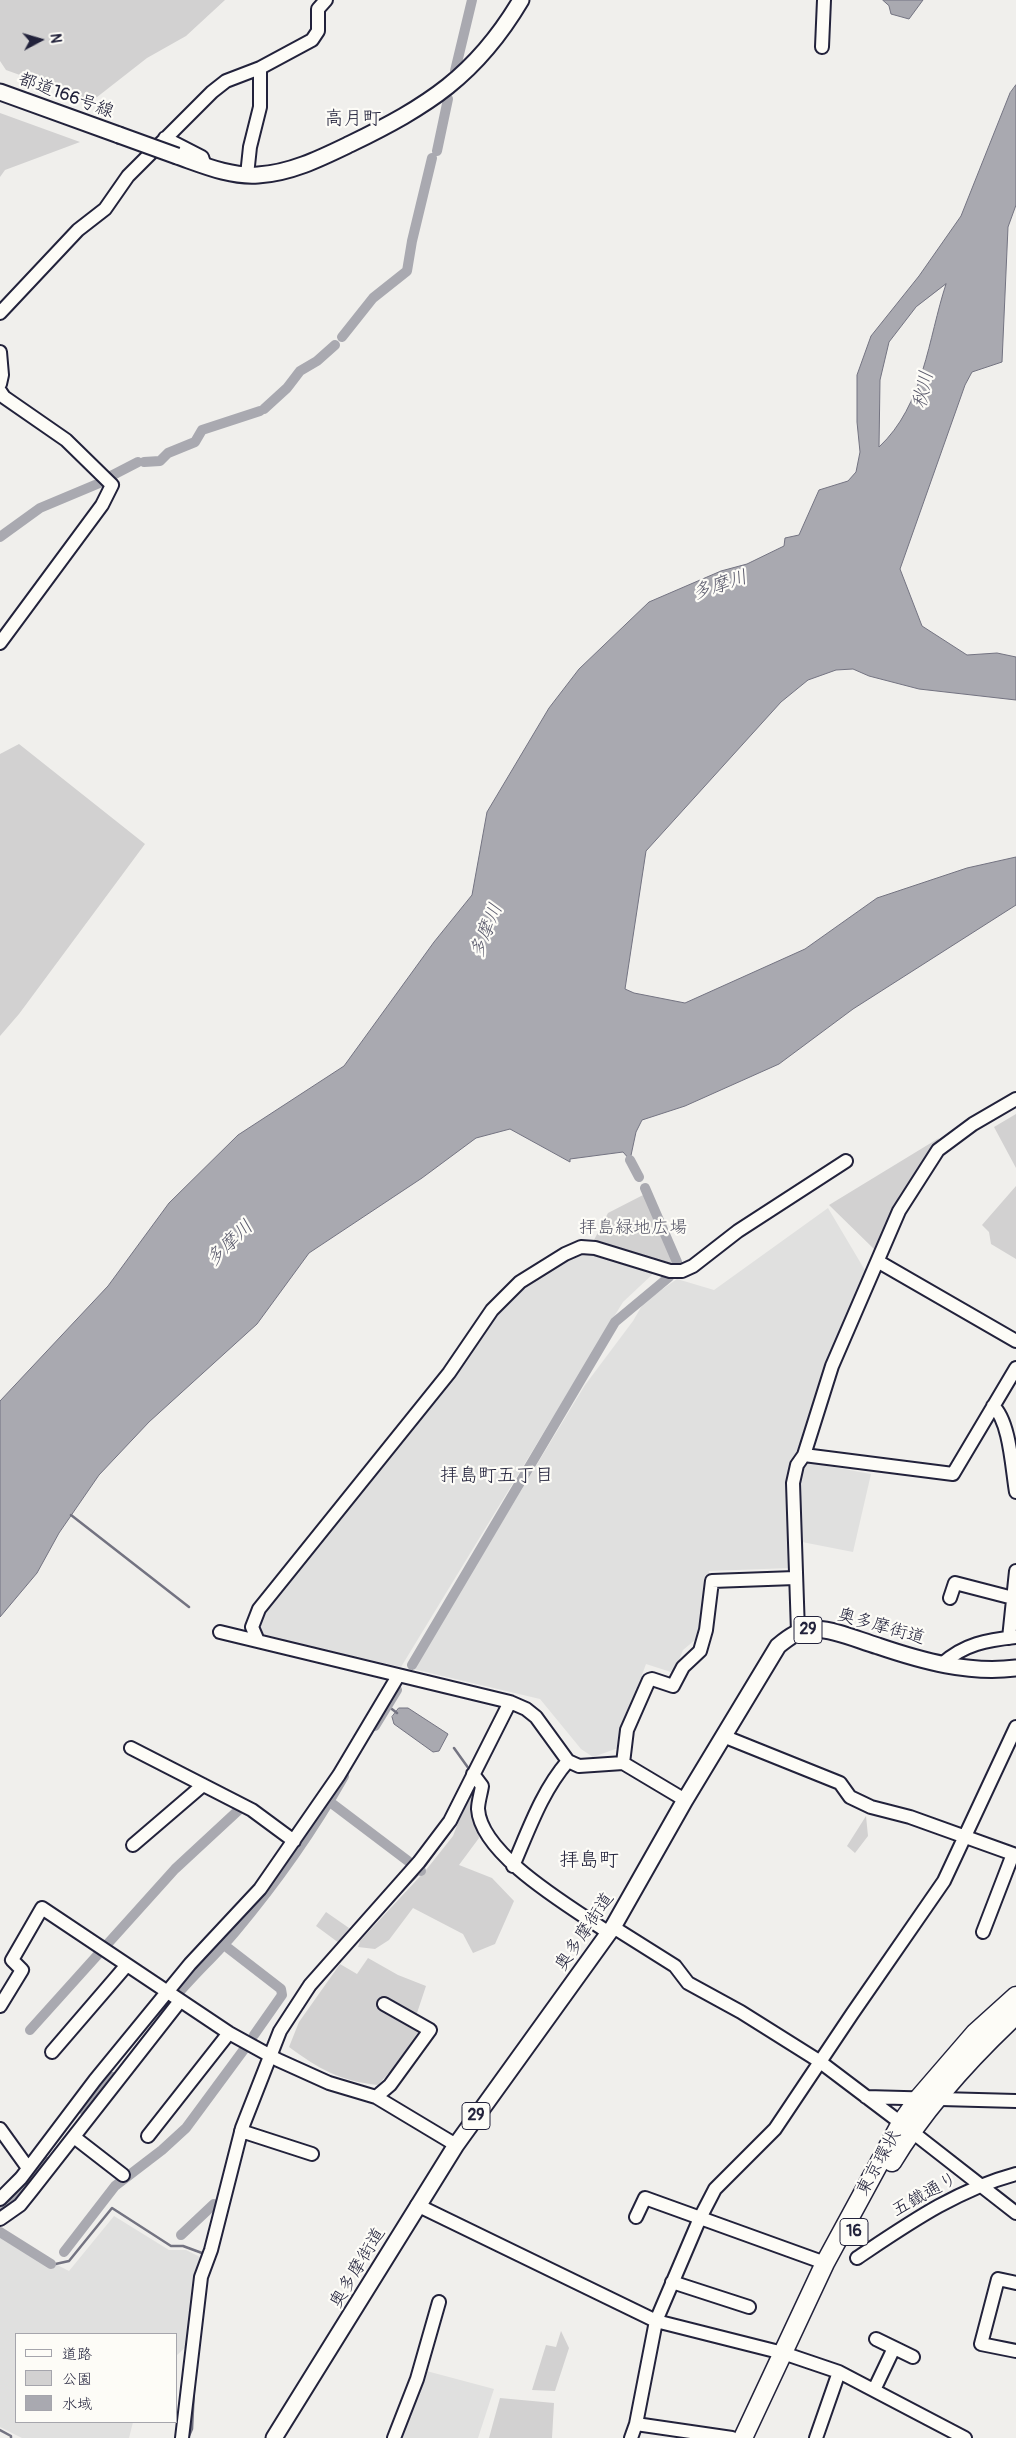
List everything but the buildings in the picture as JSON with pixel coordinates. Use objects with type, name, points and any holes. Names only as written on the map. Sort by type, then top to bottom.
[{"type":"highway","name":"東京環状","points":[[756,2438],[825,2263],[906,2127],[926,2099],[975,2033],[1016,1996]]},
{"type":"highway","name":"東京環状","points":[[926,2099],[1016,2014]]},
{"type":"highway","name":"東京環状","points":[[743,2438],[878,2186],[906,2127]]},
{"type":"main road","name":"都道166号線","points":[[0,92],[205,166],[247,175],[281,172],[306,165],[418,109],[454,83],[479,59],[505,25],[520,0]]},
{"type":"main road","name":"奥多摩街道","points":[[274,2438],[456,2144],[611,1930],[685,1800],[778,1646],[798,1632],[826,1630],[903,1655],[942,1664],[984,1669],[1016,1668]]},
{"type":"street","points":[[0,313],[78,230],[105,209],[128,176],[191,110],[226,81],[260,68],[312,40],[318,31],[318,9],[326,0]]},
{"type":"street","points":[[822,47],[824,0]]},
{"type":"street","points":[[247,175],[250,147],[260,107],[260,68]]},
{"type":"street","points":[[165,138],[202,157],[205,166]]},
{"type":"street","points":[[0,352],[2,375],[0,384]]},
{"type":"street","points":[[0,391],[10,401],[66,440],[112,485],[102,505],[0,643]]},
{"type":"street","points":[[798,1632],[795,1578],[794,1483],[797,1465],[804,1455],[832,1366],[878,1262],[894,1219],[938,1150],[973,1124],[1016,1099]]},
{"type":"street","points":[[258,1641],[252,1627],[259,1609],[448,1373],[492,1310],[520,1282],[565,1254],[582,1248],[595,1248],[670,1271],[682,1271],[693,1266],[738,1231],[846,1161]]},
{"type":"street","points":[[878,1262],[1016,1341]]},
{"type":"street","points":[[804,1455],[953,1474],[1016,1368]]},
{"type":"street","points":[[993,1406],[1000,1412],[1007,1436],[1016,1492]]},
{"type":"street","points":[[942,1664],[956,1651],[992,1640],[1013,1638],[1013,1598],[1016,1571]]},
{"type":"street","points":[[623,1763],[627,1730],[649,1680],[652,1679],[674,1686],[683,1667],[700,1650],[706,1630],[712,1582],[795,1578]]},
{"type":"street","points":[[950,1598],[955,1583],[1013,1598]]},
{"type":"street","points":[[220,1632],[510,1702],[526,1709],[536,1717],[568,1761],[586,1766],[623,1763],[685,1800]]},
{"type":"street","points":[[0,2219],[20,2205],[74,2137],[173,1996],[190,1964],[260,1889],[339,1775],[398,1676]]},
{"type":"street","points":[[184,2433],[201,2277],[211,2250],[241,2132],[274,2057],[280,2031],[310,1985],[419,1862],[450,1821],[510,1702]]},
{"type":"street","points":[[631,2438],[636,2424],[656,2321],[700,2218],[715,2189],[774,2129],[944,1881],[1016,1727]]},
{"type":"street","points":[[723,1736],[840,1783],[850,1796],[871,1806],[910,1817],[1015,1855],[983,1932]]},
{"type":"street","points":[[131,1748],[252,1810],[294,1841]]},
{"type":"street","points":[[513,1866],[544,1796],[556,1774],[568,1761]]},
{"type":"street","points":[[474,1774],[482,1786],[478,1809],[482,1822],[492,1843],[513,1866],[611,1930],[674,1966],[688,1983],[741,2012],[819,2061],[1016,2213]]},
{"type":"street","points":[[133,1845],[203,1785]]},
{"type":"street","points":[[0,2006],[22,1970],[12,1960],[42,1908],[102,1950],[229,2033],[329,2083],[376,2097],[456,2144]]},
{"type":"street","points":[[52,2052],[126,1966]]},
{"type":"street","points":[[0,2199],[28,2168],[95,2080],[173,1996]]},
{"type":"street","points":[[376,2097],[390,2084],[430,2030],[384,2004]]},
{"type":"street","points":[[148,2136],[229,2033]]},
{"type":"street","points":[[866,2097],[1016,2101]]},
{"type":"street","points":[[0,2129],[28,2168]]},
{"type":"street","points":[[241,2132],[312,2154]]},
{"type":"street","points":[[74,2137],[123,2175]]},
{"type":"street","name":"五鐵通り","points":[[857,2258],[908,2229],[978,2185],[1016,2174]]},
{"type":"street","points":[[636,2217],[645,2198],[825,2263]]},
{"type":"street","points":[[417,2205],[656,2321],[788,2355],[839,2372],[965,2438]]},
{"type":"street","points":[[1016,2283],[998,2279],[981,2344],[1016,2351]]},
{"type":"street","points":[[672,2282],[748,2307]]},
{"type":"street","points":[[394,2438],[417,2379],[439,2302]]},
{"type":"street","points":[[876,2339],[913,2357]]},
{"type":"street","points":[[874,2390],[894,2348]]},
{"type":"street","points":[[816,2438],[839,2372]]},
{"type":"street","points":[[636,2424],[732,2438]]},
{"type":"street","points":[[939,2424],[941,2438]]},
{"type":"shaded area","points":[[828,1208],[866,1272],[795,1456],[791,1568],[709,1571],[703,1627],[695,1640],[683,1650],[674,1673],[646,1664],[624,1724],[621,1747],[593,1757],[581,1749],[540,1699],[413,1669],[585,1385],[633,1321],[644,1302],[677,1279],[714,1290]]},
{"type":"shaded area","points":[[593,1253],[655,1272],[623,1302],[401,1667],[263,1636],[260,1622],[265,1612],[488,1324],[520,1289],[574,1255]]},
{"type":"shaded area","points":[[807,1462],[871,1474],[853,1552],[802,1542],[797,1485],[802,1465]]},
{"type":"shaded area","points":[[114,2216],[169,2250],[186,2250],[202,2258],[188,2345],[178,2354],[178,2333],[15,2333],[15,2423],[133,2423],[129,2438],[22,2438],[0,2427],[0,2236],[69,2271]]},
{"type":"shaded area","points":[[419,2369],[494,2389],[478,2438],[400,2438]]},
{"type":"green space","points":[[0,0],[225,0],[186,36],[147,58],[92,101],[6,70],[0,61]]},
{"type":"green space","points":[[0,113],[80,142],[5,170],[0,177]]},
{"type":"green space","points":[[19,744],[145,844],[19,1014],[0,1036],[0,754]]},
{"type":"green space","points":[[1016,1114],[1016,1168],[994,1127]]},
{"type":"green space","points":[[939,1138],[899,1196],[875,1250],[829,1205]]},
{"type":"green space","points":[[1016,1186],[1016,1259],[991,1244],[989,1232],[982,1225]]},
{"type":"green space","name":"拝島緑地広場","points":[[645,1194],[673,1264],[662,1263],[594,1240],[608,1213]]},
{"type":"green space","points":[[475,1794],[479,1838],[459,1865],[492,1878],[514,1901],[495,1944],[473,1953],[463,1934],[413,1908],[389,1940],[375,1949],[358,1947],[360,1941],[426,1870],[453,1836],[468,1796]]},
{"type":"green space","points":[[866,1816],[868,1836],[855,1853],[847,1846]]},
{"type":"green space","points":[[326,1912],[349,1928],[339,1943],[316,1926]]},
{"type":"green space","points":[[368,1958],[398,1975],[426,1986],[416,2016],[423,2025],[395,2066],[378,2085],[330,2073],[289,2047],[299,2022],[340,1964],[357,1974]]},
{"type":"green space","points":[[561,2331],[569,2348],[555,2391],[532,2390],[546,2345],[556,2347]]},
{"type":"green space","points":[[500,2398],[554,2403],[552,2438],[489,2438]]},
{"type":"water","points":[[883,0],[923,0],[909,19],[891,14],[889,6]]},
{"type":"water","points":[[1016,85],[1016,205],[1008,227],[1002,362],[972,372],[965,385],[900,569],[922,626],[967,655],[997,653],[1016,657],[1016,700],[919,689],[869,676],[853,669],[836,670],[808,680],[781,702],[646,851],[625,989],[634,993],[685,1003],[805,949],[877,898],[967,868],[1016,857],[1016,905],[853,1009],[779,1064],[685,1106],[642,1120],[636,1132],[630,1160],[623,1152],[570,1159],[570,1162],[510,1129],[476,1138],[422,1178],[309,1253],[257,1324],[149,1422],[99,1475],[59,1533],[37,1573],[0,1617],[0,1401],[108,1286],[169,1203],[238,1135],[344,1066],[434,942],[472,895],[487,812],[549,708],[579,669],[649,602],[721,571],[747,564],[784,546],[785,538],[799,535],[819,490],[848,481],[856,472],[860,452],[857,422],[857,375],[871,336],[919,276],[961,216],[1010,93]],"holes":[[[946,284],[923,370],[906,412],[879,447],[880,380],[889,342],[916,307]]]},
{"type":"water","points":[[399,1708],[408,1708],[448,1734],[439,1751],[433,1752],[394,1724],[392,1717]]},
{"type":"waterway","points":[[455,71],[472,0]]},
{"type":"waterway","points":[[437,151],[448,99]]},
{"type":"waterway","points":[[342,337],[373,298],[407,271],[412,241],[432,158]]},
{"type":"waterway","points":[[264,409],[287,388],[300,371],[317,361],[335,345]]},
{"type":"waterway","points":[[144,462],[160,461],[168,453],[195,442],[202,430],[260,411]]},
{"type":"waterway","points":[[109,477],[138,462]]},
{"type":"waterway","points":[[0,537],[40,508],[102,482]]},
{"type":"waterway","points":[[630,1160],[639,1177]]},
{"type":"waterway","points":[[645,1188],[677,1262]]},
{"type":"waterway","points":[[412,1665],[615,1322],[669,1277]]},
{"type":"waterway","points":[[71,1515],[189,1607]]},
{"type":"waterway","points":[[375,1726],[397,1690]]},
{"type":"waterway","points":[[388,1706],[397,1713]]},
{"type":"waterway","points":[[454,1748],[469,1769]]},
{"type":"waterway","points":[[171,2002],[227,1941],[265,1895],[307,1837],[344,1776]]},
{"type":"waterway","points":[[330,1802],[408,1861]]},
{"type":"waterway","points":[[30,2030],[175,1869],[243,1806]]},
{"type":"waterway","points":[[388,1906],[421,1871],[457,1822]]},
{"type":"waterway","points":[[228,1948],[281,1989],[282,1995],[254,2035]]},
{"type":"waterway","points":[[312,1993],[326,1976]]},
{"type":"waterway","points":[[64,2252],[115,2186],[162,2150],[186,2128],[248,2044]]},
{"type":"waterway","points":[[85,2112],[113,2077]]},
{"type":"waterway","points":[[0,2212],[47,2162]]},
{"type":"waterway","points":[[181,2235],[214,2204]]},
{"type":"waterway","points":[[51,2265],[69,2261],[112,2208],[171,2246],[183,2246],[202,2253]]},
{"type":"waterway","points":[[0,2232],[51,2264]]},
{"type":"waterway","points":[[188,2438],[192,2429],[194,2389]]},
{"type":"waterway","points":[[0,2430],[11,2436],[11,2438]]},
{"type":"district","name":"高月町","points":[[353,119]]},
{"type":"district","name":"拝島町五丁目","points":[[497,1476]]},
{"type":"district","name":"拝島町","points":[[589,1861]]},
{"type":"water label","name":"秋川","points":[[924,390]]},
{"type":"water label","name":"多摩川","points":[[720,586]]},
{"type":"water label","name":"多摩川","points":[[487,931]]},
{"type":"water label","name":"多摩川","points":[[230,1244]]}]
